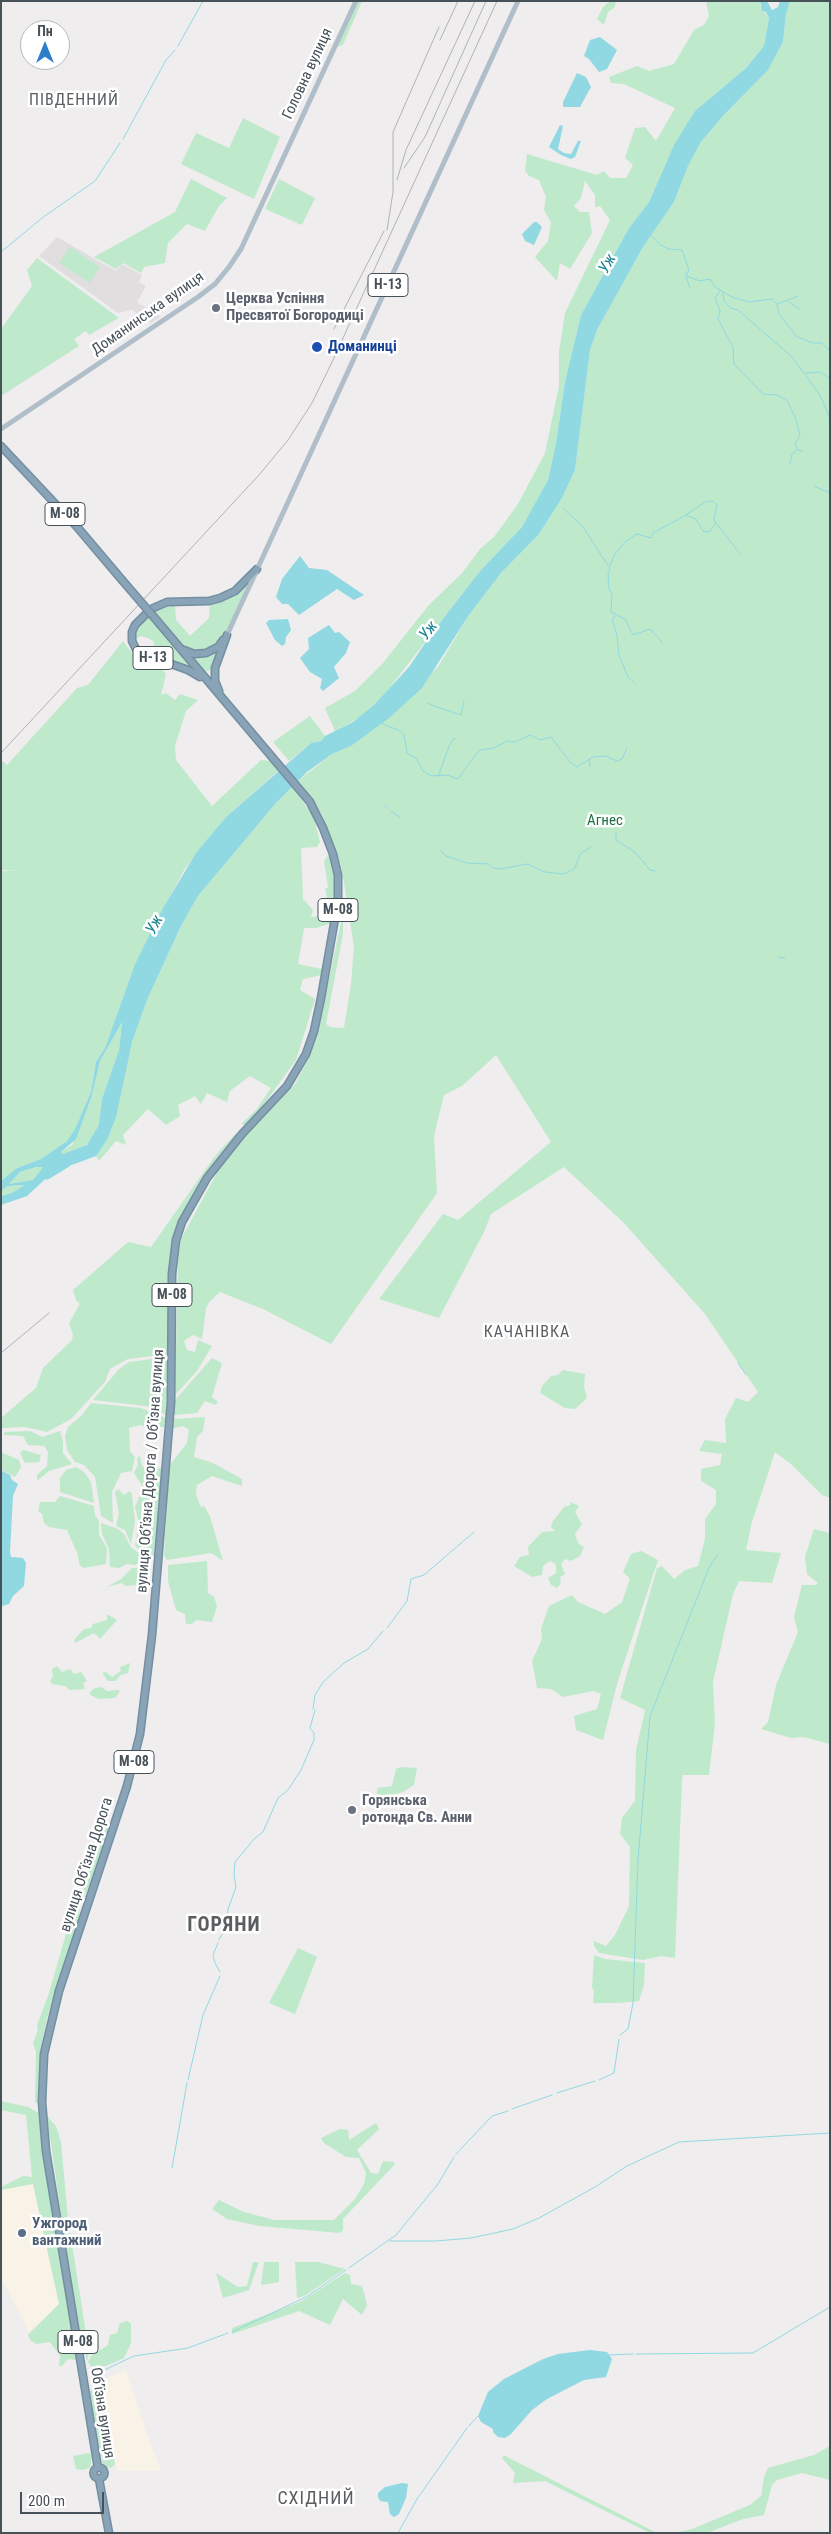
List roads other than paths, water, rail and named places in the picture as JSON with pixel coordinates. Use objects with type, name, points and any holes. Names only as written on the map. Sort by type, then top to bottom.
[{"type":"highway","name":"М-08","points":[[3,448],[82,533],[224,701]]},
{"type":"highway","name":"Н-13","points":[[209,683],[188,670],[154,659],[136,649],[132,641],[132,632],[150,613],[167,602],[204,602],[220,598],[235,591],[257,569]]},
{"type":"highway","name":"Н-13","points":[[179,646],[190,653],[206,653],[218,647],[227,635]]},
{"type":"highway","name":"Н-13","points":[[215,668],[227,635]]},
{"type":"highway","points":[[200,673],[210,673],[215,668]]},
{"type":"highway","points":[[215,668],[216,686],[224,701]]},
{"type":"highway","name":"вулиця Обʼїзна Дорога / Обʼїзна вулиця","points":[[152,1635],[171,1402],[172,1274],[176,1240],[182,1222],[207,1178],[242,1134],[287,1086],[306,1054],[314,1031],[333,938],[338,901],[336,865],[320,821],[303,794],[224,701]]},
{"type":"highway","name":"вулиця Обʼїзна Дорога","points":[[43,2125],[43,2069],[48,2032],[136,1752],[144,1708],[152,1635]]},
{"type":"highway","name":"Обʼїзна вулиця","points":[[43,2125],[98,2468],[94,2474],[99,2479],[109,2533]]},
{"type":"main road","name":"Головна вулиця","points":[[284,157],[356,1]]},
{"type":"main road","name":"Н-13","points":[[227,635],[518,1]]},
{"type":"main road","name":"Доманинська вулиця","points":[[1,429],[215,284],[238,254],[284,157]]},
{"type":"water","points":[[760,1],[767,1],[772,10],[778,7],[780,1],[790,1],[786,14],[783,42],[768,70],[722,117],[701,142],[688,166],[674,202],[643,247],[597,330],[590,350],[575,470],[562,498],[539,534],[501,573],[469,615],[422,688],[389,718],[351,746],[332,754],[307,772],[276,803],[198,896],[181,926],[147,1000],[132,1042],[116,1117],[107,1140],[96,1156],[53,1172],[27,1196],[1,1205],[1,1200],[25,1185],[8,1186],[1,1191],[1,1181],[17,1168],[41,1159],[67,1141],[75,1129],[91,1092],[96,1062],[105,1048],[135,964],[162,910],[196,853],[226,817],[311,743],[321,741],[325,736],[353,722],[374,705],[409,667],[432,633],[480,571],[522,527],[548,480],[556,443],[565,382],[581,315],[629,228],[649,202],[674,145],[695,111],[746,68],[764,46],[769,18],[766,12],[762,11]],"holes":[[[122,1022],[119,1050],[102,1099],[99,1125],[87,1145],[63,1154],[61,1152],[76,1139],[92,1095],[100,1061]],[[43,1167],[33,1180],[9,1184],[20,1172]]]},
{"type":"water","points":[[600,37],[617,50],[607,69],[599,72],[589,59],[584,56],[590,40]]},
{"type":"water","points":[[577,73],[586,77],[591,87],[580,107],[563,107],[563,102]]},
{"type":"water","points":[[560,125],[563,126],[558,149],[564,153],[571,154],[578,141],[581,141],[575,157],[571,159],[549,147]]},
{"type":"water","points":[[534,222],[537,222],[542,227],[534,245],[525,241],[522,234]]},
{"type":"water","points":[[300,556],[309,568],[327,570],[364,595],[354,600],[337,589],[299,615],[288,604],[282,604],[276,597],[282,579]]},
{"type":"water","points":[[288,619],[291,630],[286,637],[285,644],[282,646],[275,640],[266,623],[269,620]]},
{"type":"water","points":[[329,625],[335,633],[339,632],[350,642],[346,653],[334,667],[339,678],[323,691],[320,688],[322,679],[310,672],[300,658],[309,649],[308,638]]},
{"type":"water","points":[[1,1470],[10,1475],[12,1480],[18,1484],[13,1496],[11,1557],[23,1558],[26,1563],[24,1586],[13,1596],[9,1604],[2,1606]]},
{"type":"water","points":[[590,2350],[607,2352],[612,2359],[606,2377],[584,2380],[547,2399],[532,2410],[511,2434],[505,2438],[498,2437],[493,2432],[493,2429],[481,2422],[478,2416],[488,2392],[504,2379],[543,2359],[558,2354]]},
{"type":"water","points":[[402,2483],[408,2484],[406,2498],[399,2514],[394,2517],[390,2514],[388,2502],[380,2501],[378,2493],[385,2487]]},
{"type":"waterway","points":[[178,46],[203,1]]},
{"type":"waterway","points":[[123,139],[166,60],[175,50]]},
{"type":"waterway","points":[[1,252],[42,218],[95,181],[120,143]]},
{"type":"waterway","points":[[651,235],[660,245],[669,249],[682,250],[689,270],[686,276],[700,281],[710,279],[715,287],[732,297],[749,302],[772,299],[777,304],[779,314],[797,337],[813,343],[822,343],[830,351]]},
{"type":"waterway","points":[[686,277],[690,288]]},
{"type":"waterway","points":[[720,291],[715,298],[720,311],[718,319],[733,347],[734,364],[763,394],[777,395],[787,400],[800,435],[795,444],[798,450],[802,451]]},
{"type":"waterway","points":[[723,293],[724,301],[730,308],[738,310],[792,357],[820,395],[829,416],[830,438]]},
{"type":"waterway","points":[[778,304],[798,296]]},
{"type":"waterway","points":[[789,302],[799,309]]},
{"type":"waterway","points":[[806,373],[821,372],[830,379]]},
{"type":"waterway","points":[[790,464],[792,454],[797,450]]},
{"type":"waterway","points":[[814,486],[830,493]]},
{"type":"waterway","points":[[686,515],[705,502],[713,501],[717,505],[714,519],[716,523]]},
{"type":"waterway","points":[[563,508],[583,527],[609,567],[615,554],[625,542],[637,534],[651,538],[653,533],[686,515],[696,519],[703,531],[709,532],[716,523],[741,555]]},
{"type":"waterway","points":[[610,568],[608,574],[609,589],[612,594],[611,612],[625,619],[633,635],[650,629],[662,642]]},
{"type":"waterway","points":[[615,616],[612,620],[617,635],[619,655],[628,677],[635,683]]},
{"type":"waterway","points":[[428,703],[461,715],[464,701]]},
{"type":"waterway","points":[[381,723],[400,731],[404,735],[407,753],[416,758],[423,771],[431,776],[447,775],[458,779],[479,750],[494,748],[507,741],[515,742],[530,735],[540,740],[551,737],[571,763],[577,767],[593,757],[606,756],[617,761],[622,759],[627,748]]},
{"type":"waterway","points":[[438,777],[449,746],[453,739],[456,739]]},
{"type":"waterway","points":[[589,759],[590,766]]},
{"type":"waterway","points":[[384,805],[387,808]]},
{"type":"waterway","points":[[391,811],[400,817]]},
{"type":"waterway","points":[[616,833],[616,840],[636,853],[650,870],[655,871]]},
{"type":"waterway","points":[[440,850],[446,856],[467,863],[489,864],[493,868],[501,869],[527,864],[545,872],[564,874],[575,868],[580,854],[591,847]]},
{"type":"waterway","points":[[340,866],[341,872]]},
{"type":"waterway","points":[[778,957],[785,958]]},
{"type":"waterway","name":"Уж","points":[[47,1177],[67,1165]]},
{"type":"waterway","name":"Уж","points":[[1,1199],[10,1196]]},
{"type":"waterway","points":[[738,1363],[746,1375]]},
{"type":"waterway","points":[[387,1628],[407,1601],[411,1579],[424,1575],[474,1532]]},
{"type":"waterway","points":[[620,2035],[628,2029],[633,2003],[638,1859],[650,1716],[709,1568],[717,1555]]},
{"type":"waterway","points":[[313,1709],[315,1695],[323,1682],[344,1663],[368,1649],[383,1631]]},
{"type":"waterway","points":[[219,1940],[227,1924],[228,1909],[236,1887],[234,1875],[235,1862],[254,1839],[263,1832],[278,1798],[288,1790],[301,1770],[314,1740],[314,1733],[310,1728],[315,1710]]},
{"type":"waterway","points":[[218,1943],[213,1955],[220,1972]]},
{"type":"waterway","points":[[188,2080],[203,2015],[220,1976]]},
{"type":"waterway","points":[[599,2080],[614,2073],[619,2039]]},
{"type":"waterway","points":[[557,2093],[595,2081]]},
{"type":"waterway","points":[[172,2168],[187,2083]]},
{"type":"waterway","points":[[512,2109],[552,2095]]},
{"type":"waterway","points":[[456,2154],[492,2116],[508,2111]]},
{"type":"waterway","points":[[390,2241],[436,2241],[471,2238],[513,2229],[539,2218],[595,2187],[627,2166],[679,2142],[830,2133]]},
{"type":"waterway","points":[[349,2268],[396,2235],[438,2184],[454,2157]]},
{"type":"waterway","points":[[232,2332],[306,2297],[346,2270]]},
{"type":"waterway","points":[[636,2354],[753,2353],[830,2307]]},
{"type":"waterway","points":[[98,2373],[134,2356],[188,2348],[228,2333]]},
{"type":"waterway","points":[[609,2355],[633,2354]]},
{"type":"waterway","points":[[469,2426],[478,2416]]},
{"type":"waterway","points":[[398,2533],[417,2499],[467,2428]]},
{"type":"railway","points":[[440,40],[458,1]]},
{"type":"railway","points":[[397,180],[406,150],[475,1]]},
{"type":"railway","points":[[404,168],[425,137],[486,1]]},
{"type":"railway","points":[[1,753],[259,475],[288,440],[312,403],[333,360],[497,1]]},
{"type":"railway","points":[[387,230],[393,192],[393,132],[439,27]]},
{"type":"railway","points":[[334,329],[384,231]]},
{"type":"railway","points":[[1,1353],[49,1313]]},
{"type":"place","name":"Церква Успіння Пресвятої Богородиці","points":[[216,308]]},
{"type":"place","name":"Доманинці","points":[[317,347]]},
{"type":"place","name":"Горянська ротонда Св. Анни","points":[[352,1810]]},
{"type":"place","name":"Ужгород вантажний","points":[[22,2233]]},
{"type":"district","name":"ПІВДЕННИЙ","points":[[74,101]]},
{"type":"district","name":"КАЧАНІВКА","points":[[527,1333]]},
{"type":"district","name":"ГОРЯНИ","points":[[224,1926]]},
{"type":"district","name":"СХІДНИЙ","points":[[316,2499]]},
{"type":"park label","name":"Агнес","points":[[605,821]]}]
